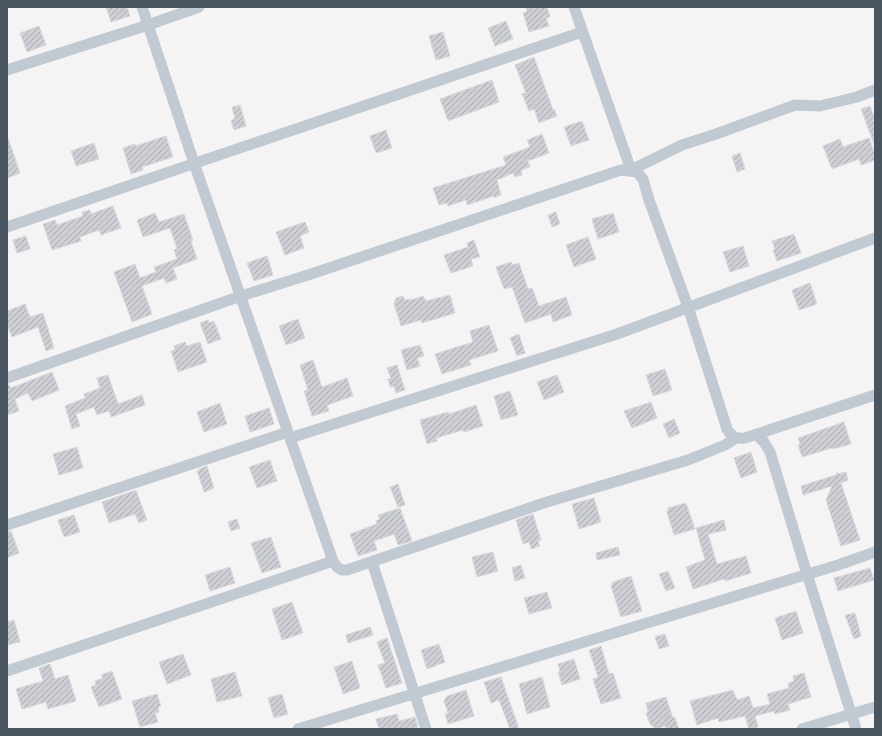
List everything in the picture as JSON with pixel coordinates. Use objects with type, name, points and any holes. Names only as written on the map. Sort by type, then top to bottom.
[{"type":"street","points":[[142,7],[194,163],[336,567],[342,570],[347,570],[372,562],[547,502],[688,460],[725,445],[736,438]]},
{"type":"street","points":[[7,70],[200,7]]},
{"type":"street","points":[[574,7],[631,170]]},
{"type":"street","points":[[7,227],[582,32]]},
{"type":"street","points":[[631,170],[682,145],[795,105],[820,106],[857,97],[875,90]]},
{"type":"street","points":[[7,378],[241,296],[621,170],[631,170],[637,172],[643,179],[649,200],[688,307],[727,429],[731,435],[736,438],[745,438],[875,395]]},
{"type":"street","points":[[7,525],[289,435],[618,334],[875,238]]},
{"type":"street","points":[[756,434],[764,442],[770,452],[856,729]]},
{"type":"street","points":[[298,729],[875,552]]},
{"type":"street","points":[[7,671],[333,561]]},
{"type":"street","points":[[372,562],[426,729]]},
{"type":"street","points":[[802,729],[875,707]]},
{"type":"building","points":[[106,7],[127,7],[130,16],[111,22]]},
{"type":"building","points":[[526,7],[547,7],[550,17],[546,18],[549,26],[529,32],[523,13],[527,12]]},
{"type":"building","points":[[506,21],[513,39],[495,46],[488,28]]},
{"type":"building","points":[[39,26],[46,45],[27,52],[20,33]]},
{"type":"building","points":[[443,32],[450,56],[436,60],[429,36]]},
{"type":"building","points":[[534,57],[553,110],[554,109],[557,116],[539,123],[534,109],[529,111],[522,94],[526,93],[515,65]]},
{"type":"building","points":[[492,80],[499,102],[448,121],[440,99]]},
{"type":"building","points":[[240,105],[246,126],[234,130],[231,120],[235,119],[232,107]]},
{"type":"building","points":[[870,106],[875,119],[874,144],[861,109]]},
{"type":"building","points":[[582,121],[589,140],[571,146],[564,127]]},
{"type":"building","points":[[386,130],[392,148],[376,153],[370,136]]},
{"type":"building","points":[[542,134],[549,153],[528,161],[530,167],[521,170],[522,175],[515,177],[513,173],[497,180],[501,195],[467,205],[466,200],[448,206],[447,203],[439,205],[433,188],[506,165],[503,157],[530,147],[527,140]]},
{"type":"building","points":[[166,136],[173,157],[142,167],[143,170],[131,174],[123,148],[135,144],[135,146]]},
{"type":"building","points":[[7,138],[20,173],[7,178]]},
{"type":"building","points":[[869,138],[875,154],[875,160],[861,165],[859,159],[832,169],[823,146],[840,139],[843,147]]},
{"type":"building","points":[[94,143],[99,159],[76,166],[71,151]]},
{"type":"building","points":[[740,153],[745,169],[737,172],[732,156]]},
{"type":"building","points":[[113,206],[121,228],[101,235],[99,230],[80,237],[81,241],[52,250],[43,224],[55,220],[57,225],[83,216],[82,212],[90,210],[91,214]]},
{"type":"building","points":[[556,212],[560,224],[552,227],[548,215]]},
{"type":"building","points":[[155,213],[159,222],[184,214],[193,240],[191,241],[197,259],[173,268],[177,279],[166,283],[164,278],[142,286],[152,314],[132,322],[114,272],[135,264],[140,278],[156,272],[154,267],[177,259],[174,250],[177,249],[170,228],[143,237],[137,220]]},
{"type":"building","points":[[613,213],[619,232],[598,239],[592,219]]},
{"type":"building","points":[[305,222],[309,232],[300,236],[304,248],[285,255],[276,232]]},
{"type":"building","points":[[794,234],[801,253],[777,261],[773,250],[775,249],[772,241]]},
{"type":"building","points":[[26,236],[30,249],[17,253],[13,240]]},
{"type":"building","points":[[588,237],[596,259],[574,267],[566,245]]},
{"type":"building","points":[[474,240],[480,257],[471,259],[473,266],[451,273],[444,255],[468,247],[467,243]]},
{"type":"building","points":[[743,246],[749,266],[730,272],[723,252]]},
{"type":"building","points":[[267,256],[273,275],[254,281],[247,263]]},
{"type":"building","points":[[511,262],[512,265],[519,263],[528,289],[532,288],[539,306],[566,297],[572,315],[553,322],[551,314],[525,323],[512,287],[504,289],[496,267]]},
{"type":"building","points":[[810,283],[817,304],[799,310],[792,290]]},
{"type":"building","points":[[450,295],[455,313],[422,323],[421,320],[401,326],[394,304],[396,298],[403,296],[405,300],[411,300],[423,296],[426,301]]},
{"type":"building","points":[[25,304],[30,317],[43,313],[54,348],[46,351],[38,327],[12,337],[7,324],[7,311]]},
{"type":"building","points":[[298,319],[305,338],[286,345],[279,326]]},
{"type":"building","points":[[208,320],[209,323],[214,321],[221,339],[208,344],[200,323]]},
{"type":"building","points":[[489,325],[498,351],[469,360],[471,365],[442,374],[435,354],[473,342],[470,331]]},
{"type":"building","points":[[519,334],[525,353],[517,356],[510,338]]},
{"type":"building","points":[[185,342],[187,346],[200,342],[207,362],[178,372],[171,351],[175,350],[174,346]]},
{"type":"building","points":[[420,345],[424,356],[417,358],[420,366],[407,370],[401,350]]},
{"type":"building","points":[[313,360],[322,387],[347,378],[353,396],[327,405],[329,411],[312,416],[304,391],[308,390],[300,365]]},
{"type":"building","points":[[397,365],[405,390],[396,393],[394,386],[390,387],[388,379],[391,378],[387,368]]},
{"type":"building","points":[[665,369],[672,390],[653,396],[646,375]]},
{"type":"building","points":[[52,372],[59,390],[32,401],[28,393],[15,399],[19,411],[7,415],[7,385],[11,388]]},
{"type":"building","points":[[108,375],[118,404],[142,395],[145,405],[111,417],[109,411],[97,415],[94,407],[76,414],[80,426],[72,429],[65,406],[85,398],[84,394],[100,388],[97,378]]},
{"type":"building","points":[[557,375],[564,392],[544,400],[537,382]]},
{"type":"building","points":[[510,391],[518,415],[501,420],[494,396]]},
{"type":"building","points":[[651,402],[657,418],[632,428],[624,411]]},
{"type":"building","points":[[220,403],[227,424],[204,432],[197,412]]},
{"type":"building","points":[[476,405],[483,426],[436,438],[437,441],[427,444],[420,420],[448,412],[449,414]]},
{"type":"building","points":[[269,408],[274,424],[250,432],[245,416]]},
{"type":"building","points":[[674,419],[680,433],[669,438],[663,424]]},
{"type":"building","points":[[844,422],[851,444],[802,457],[798,445],[800,444],[798,438]]},
{"type":"building","points":[[77,447],[83,468],[59,475],[53,454]]},
{"type":"building","points":[[751,452],[757,472],[741,478],[734,458]]},
{"type":"building","points":[[270,460],[277,481],[257,488],[249,467]]},
{"type":"building","points":[[207,466],[214,488],[204,492],[197,471]]},
{"type":"building","points":[[837,472],[838,474],[846,472],[848,480],[841,483],[860,540],[841,546],[826,500],[832,486],[803,495],[801,486],[836,475]]},
{"type":"building","points":[[398,484],[405,505],[398,507],[390,487]]},
{"type":"building","points":[[136,490],[147,520],[139,523],[135,514],[109,523],[102,502]]},
{"type":"building","points":[[594,498],[601,522],[579,529],[572,504]]},
{"type":"building","points":[[686,503],[695,529],[674,535],[667,513],[668,508]]},
{"type":"building","points":[[400,508],[412,541],[398,545],[394,534],[374,541],[377,550],[358,556],[350,534],[377,524],[376,521],[380,519],[378,515]]},
{"type":"building","points":[[533,514],[541,540],[538,541],[540,546],[531,549],[529,542],[523,544],[516,520]]},
{"type":"building","points":[[74,515],[80,532],[64,537],[58,520]]},
{"type":"building","points":[[237,519],[240,528],[231,531],[228,522]]},
{"type":"building","points":[[724,520],[726,530],[708,534],[717,564],[746,556],[751,573],[725,581],[724,579],[693,589],[686,567],[705,560],[696,528]]},
{"type":"building","points":[[11,531],[19,553],[7,558],[7,532]]},
{"type":"building","points":[[271,537],[281,567],[262,573],[251,543]]},
{"type":"building","points":[[618,547],[620,555],[597,560],[596,553]]},
{"type":"building","points":[[493,552],[498,571],[477,577],[472,557]]},
{"type":"building","points":[[521,565],[525,578],[515,581],[512,568]]},
{"type":"building","points":[[230,567],[235,583],[210,591],[205,575]]},
{"type":"building","points":[[870,568],[874,580],[838,591],[834,578]]},
{"type":"building","points":[[668,571],[675,588],[666,591],[659,574]]},
{"type":"building","points":[[631,576],[642,611],[621,617],[611,586],[613,582]]},
{"type":"building","points":[[547,592],[552,608],[529,614],[524,598]]},
{"type":"building","points":[[292,602],[303,633],[282,640],[272,609]]},
{"type":"building","points":[[796,611],[803,633],[782,640],[775,618]]},
{"type":"building","points":[[855,613],[861,636],[854,639],[845,615]]},
{"type":"building","points":[[14,620],[20,642],[7,645],[7,622]]},
{"type":"building","points":[[370,627],[373,635],[348,643],[346,635]]},
{"type":"building","points":[[665,634],[669,646],[659,649],[655,637]]},
{"type":"building","points":[[387,638],[402,683],[386,688],[378,665],[385,663],[377,642]]},
{"type":"building","points":[[439,644],[445,662],[427,669],[421,650]]},
{"type":"building","points":[[601,646],[609,674],[613,673],[621,698],[601,704],[593,679],[598,677],[589,650]]},
{"type":"building","points":[[183,654],[191,675],[167,684],[159,662]]},
{"type":"building","points":[[574,659],[580,679],[562,685],[558,672],[560,671],[558,664]]},
{"type":"building","points":[[352,661],[360,688],[343,694],[334,667]]},
{"type":"building","points":[[50,664],[55,679],[68,675],[76,701],[48,709],[46,702],[22,709],[16,689],[43,681],[39,668]]},
{"type":"building","points":[[112,671],[122,699],[99,707],[91,687],[96,685],[95,681],[103,678],[101,675]]},
{"type":"building","points":[[235,672],[242,696],[217,702],[211,679]]},
{"type":"building","points":[[804,673],[811,697],[788,704],[790,710],[775,714],[774,711],[755,716],[758,727],[749,729],[745,716],[719,722],[718,718],[697,725],[690,701],[733,690],[738,700],[749,696],[753,708],[770,704],[767,694],[789,688],[788,683],[794,681],[793,676]]},
{"type":"building","points":[[501,677],[519,729],[510,729],[499,700],[491,703],[484,682]]},
{"type":"building","points":[[542,677],[550,707],[527,714],[519,684]]},
{"type":"building","points":[[466,690],[474,716],[448,724],[445,714],[448,713],[444,701],[447,696]]},
{"type":"building","points":[[157,694],[161,706],[158,707],[159,712],[155,713],[158,722],[140,727],[132,701]]},
{"type":"building","points":[[282,694],[288,714],[274,718],[268,698]]},
{"type":"building","points":[[666,697],[672,716],[675,718],[679,729],[666,729],[665,726],[656,729],[650,724],[646,713],[648,712],[646,703]]},
{"type":"building","points":[[397,714],[399,721],[415,717],[418,727],[410,729],[379,729],[376,719]]}]
